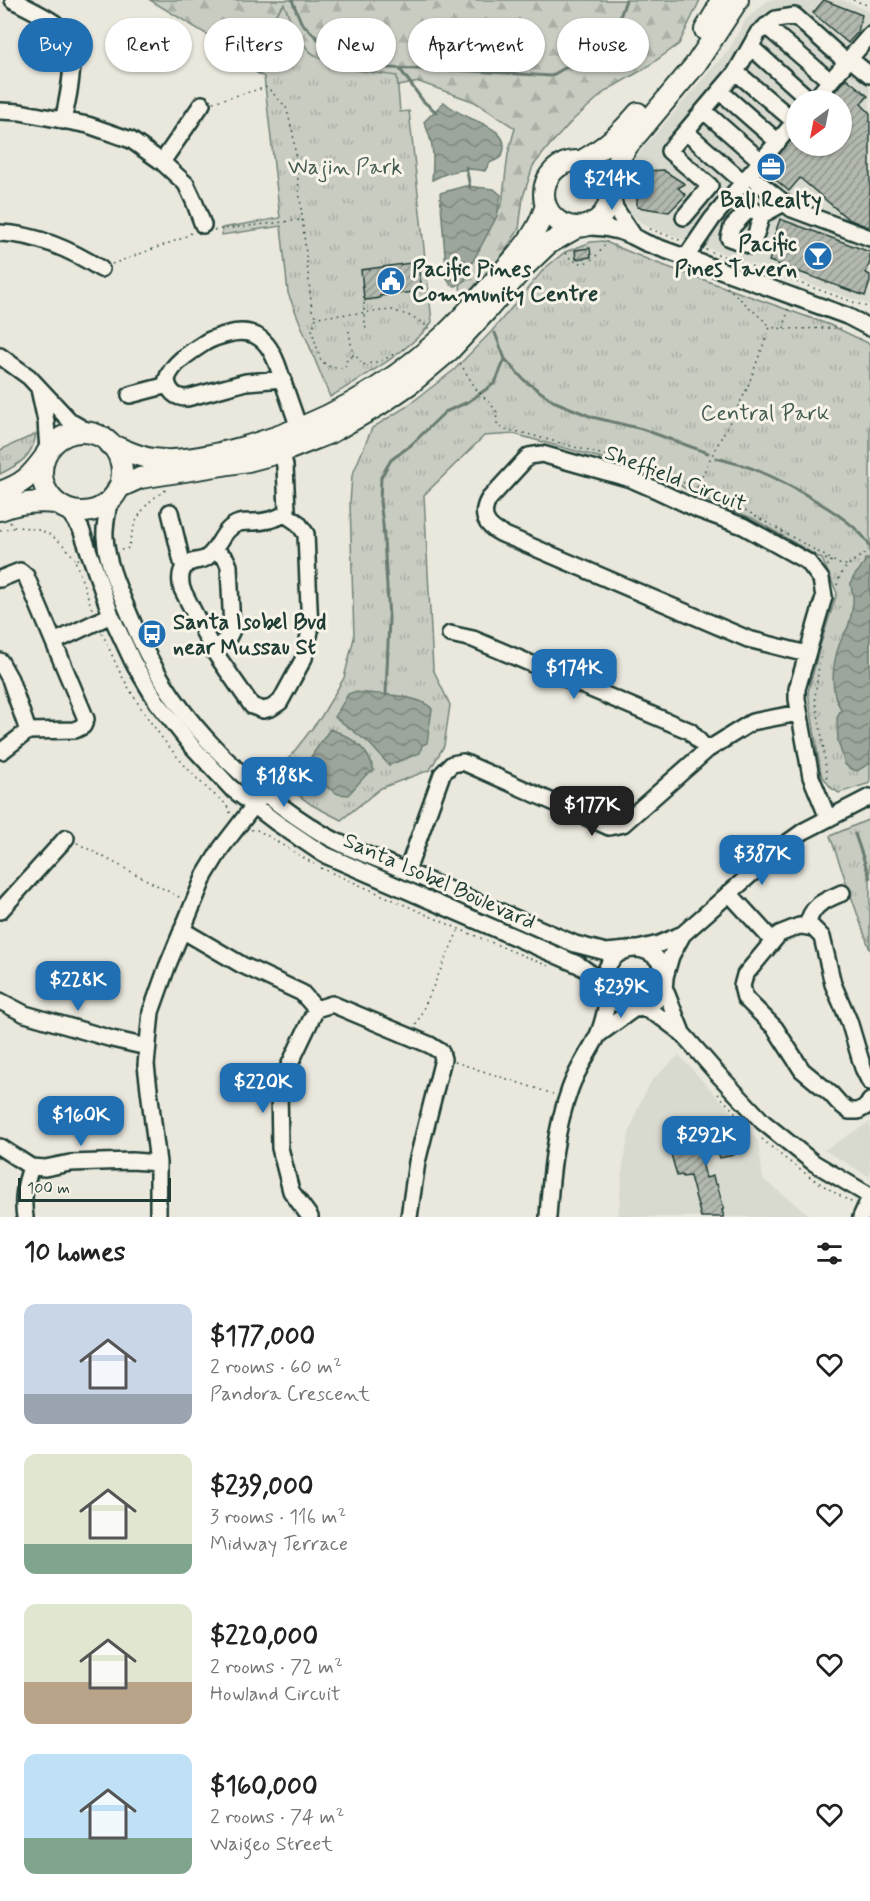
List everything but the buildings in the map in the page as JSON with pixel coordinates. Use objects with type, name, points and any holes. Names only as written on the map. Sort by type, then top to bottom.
[{"type":"main road","points":[[581,227],[566,226],[551,214],[546,206],[544,195],[551,174],[559,166],[581,161],[600,151],[622,131],[695,45],[717,10],[720,0]]},
{"type":"main road","points":[[1,504],[38,501],[79,512],[90,511],[100,507],[140,478],[248,461],[282,452],[330,433],[379,405],[411,383],[450,350],[526,265],[548,244],[597,221],[605,213],[610,203],[610,188],[618,160],[696,64],[738,0]]},
{"type":"main road","points":[[581,161],[599,169],[610,188]]},
{"type":"main road","points":[[1,504],[29,478],[46,454],[63,437],[82,432],[92,434],[109,444],[151,459],[180,459],[217,454],[270,440],[313,423],[371,392],[440,339],[473,306],[525,246],[546,206]]},
{"type":"main road","points":[[109,444],[117,453],[121,464],[122,476],[114,495]]},
{"type":"main road","points":[[46,454],[42,470],[43,482],[48,494],[62,506]]},
{"type":"street","points":[[13,0],[45,17],[66,33],[71,53],[71,83],[63,120]]},
{"type":"street","points":[[710,186],[669,152],[736,72],[758,33],[776,19],[795,16],[842,58],[850,59],[870,74]]},
{"type":"street","points":[[766,26],[830,81]]},
{"type":"street","points":[[821,90],[870,35]]},
{"type":"street","points":[[751,47],[800,90]]},
{"type":"street","points":[[736,72],[786,113]]},
{"type":"street","points":[[721,92],[778,142]]},
{"type":"street","points":[[162,162],[202,104]]},
{"type":"street","points":[[0,111],[20,112],[63,120],[100,129],[131,140],[162,162],[186,184],[203,225]]},
{"type":"street","points":[[704,111],[761,161]]},
{"type":"street","points":[[686,132],[726,167],[792,209],[870,238]]},
{"type":"street","points":[[691,252],[712,219],[786,133]]},
{"type":"street","points":[[684,217],[726,167]]},
{"type":"street","points":[[610,188],[615,208],[638,231],[646,243],[691,252],[791,295],[847,316],[870,328]]},
{"type":"street","points":[[762,215],[784,202]]},
{"type":"street","points":[[695,203],[712,219]]},
{"type":"street","points":[[581,227],[604,226],[638,231]]},
{"type":"street","points":[[0,233],[28,237],[79,254],[101,269]]},
{"type":"street","points":[[282,379],[246,382],[187,398],[172,393],[167,379],[172,370],[211,339],[236,332],[253,334],[264,341],[275,356],[299,428]]},
{"type":"street","points":[[0,356],[29,377],[71,422],[92,434]]},
{"type":"street","points":[[130,396],[168,385]]},
{"type":"street","points":[[39,388],[46,421],[46,454]]},
{"type":"street","points":[[282,452],[285,466],[287,510],[285,514],[264,522],[239,523],[229,528],[215,550],[205,559],[192,561],[186,566],[179,580],[213,650],[252,706],[263,711],[280,702],[304,658],[310,631],[306,534],[298,523],[285,514]]},
{"type":"street","name":"Sheffield Circuit","points":[[807,654],[748,639],[500,533],[489,525],[485,518],[483,511],[485,505],[529,456],[542,454],[631,479],[699,510],[743,526],[808,562],[821,579],[824,597],[797,689],[811,777],[828,818]]},
{"type":"street","name":"Santa Isobel Boulevard","points":[[114,495],[105,535],[107,554],[141,644],[166,687],[197,729],[232,766],[277,823],[323,854],[579,965],[593,975],[607,991]]},
{"type":"street","name":"Santa Isobel Boulevard","points":[[62,506],[81,529],[111,615],[133,662],[157,702],[191,745],[231,788],[259,799],[359,851],[575,944],[606,952],[633,950]]},
{"type":"street","points":[[170,512],[182,562],[186,566]]},
{"type":"street","points":[[213,650],[228,638],[232,630],[229,566],[215,550]]},
{"type":"street","points":[[0,579],[20,572],[26,576],[86,719],[83,726],[75,730],[28,731],[2,751]]},
{"type":"street","points":[[54,642],[111,615]]},
{"type":"street","points":[[450,634],[473,639],[690,731],[707,750]]},
{"type":"street","points":[[0,661],[10,679],[28,731]]},
{"type":"street","points":[[407,872],[442,774],[452,764],[463,762],[609,827],[623,824],[707,750],[752,722],[799,713]]},
{"type":"street","points":[[548,1217],[553,1155],[563,1111],[576,1075],[598,1035],[606,1012],[605,978],[612,960],[619,953],[659,944],[683,934],[783,846],[804,831],[870,797]]},
{"type":"street","points":[[158,1217],[158,1163],[147,1075],[151,1012],[205,875],[259,799]]},
{"type":"street","points":[[828,818],[870,805]]},
{"type":"street","points":[[0,911],[66,838]]},
{"type":"street","points":[[733,890],[776,937]]},
{"type":"street","points":[[807,927],[814,908],[822,901],[842,893]]},
{"type":"street","points":[[870,1082],[863,1068],[849,1021],[833,984],[822,937],[812,927],[799,926],[788,929],[776,937],[744,975],[742,986],[746,998],[775,1028],[802,1070],[839,1103],[849,1111],[858,1111],[867,1106],[870,1101]]},
{"type":"street","points":[[182,930],[302,993],[316,1009]]},
{"type":"street","points":[[598,1035],[639,1009],[653,1003],[660,996],[670,957],[683,934]]},
{"type":"street","points":[[633,950],[648,952],[657,958],[662,967],[664,982],[682,1033]]},
{"type":"street","points":[[607,991],[615,1002],[624,1007],[639,1009],[662,1018],[682,1033],[763,1122],[814,1163],[870,1197],[861,1217]]},
{"type":"street","points":[[0,1001],[26,1014],[147,1047]]},
{"type":"street","points":[[310,1217],[291,1191],[280,1148],[279,1087],[316,1009],[332,1004],[430,1045],[441,1052],[443,1059],[417,1162],[409,1217]]},
{"type":"street","points":[[0,1147],[31,1167],[45,1168],[70,1164],[132,1161],[158,1163]]},
{"type":"street","points":[[25,1217],[24,1190],[31,1167]]},
{"type":"path","points":[[853,0],[870,6]]},
{"type":"path","points":[[202,104],[267,87],[286,107],[293,133],[312,310],[317,317]]},
{"type":"path","points":[[638,231],[691,252],[870,308]]},
{"type":"path","points":[[561,247],[573,260],[582,264],[593,258],[604,246],[609,236]]},
{"type":"path","points":[[732,288],[723,284],[770,327],[843,328],[847,316]]},
{"type":"path","points":[[784,328],[791,295]]},
{"type":"path","points":[[364,297],[366,330]]},
{"type":"path","points":[[363,301],[379,298]]},
{"type":"path","points":[[317,317],[392,310],[413,317],[433,331]]},
{"type":"path","points":[[317,317],[312,331],[323,364],[330,367],[345,368],[346,360],[353,356],[359,358],[362,365],[373,364],[412,346]]},
{"type":"path","points":[[695,492],[746,391],[770,327]]},
{"type":"path","points":[[350,331],[353,356]]},
{"type":"path","points":[[457,357],[476,389],[496,410],[497,423],[504,430],[520,432],[639,465],[679,479],[695,492],[745,510],[839,564]]},
{"type":"path","points":[[107,554],[129,548],[131,533],[145,508],[152,499],[172,488]]},
{"type":"path","points":[[1,504],[14,527]]},
{"type":"path","points":[[0,531],[14,527],[28,527],[51,535],[75,560],[97,622],[125,682],[154,728],[186,766],[226,804],[230,812],[228,821],[245,832],[255,830],[261,832],[327,871],[550,967]]},
{"type":"path","points":[[834,579],[837,585],[847,565],[870,551]]},
{"type":"path","points":[[75,560],[91,557]]},
{"type":"path","points":[[830,573],[826,559],[847,565]]},
{"type":"path","points":[[822,648],[815,697],[827,780]]},
{"type":"path","points":[[66,838],[87,847],[193,905]]},
{"type":"path","points":[[411,1037],[459,929]]},
{"type":"path","points":[[443,1059],[557,1095]]},
{"type":"shaded area","points":[[769,0],[843,0],[870,12],[870,305],[645,226],[633,216],[625,202],[623,185],[631,162],[730,48],[745,20]]},
{"type":"shaded area","points":[[679,1055],[758,1141],[763,1179],[812,1217],[618,1217],[623,1165],[629,1134],[639,1105],[652,1080]]},
{"type":"shaded area","points":[[870,1122],[870,1177],[824,1150]]},
{"type":"green space","points":[[150,0],[700,0],[679,44],[649,65],[649,18],[557,18],[557,72],[639,72],[607,90],[574,119],[533,166],[523,197],[519,229],[502,256],[463,298],[460,287],[470,256],[502,204],[508,154],[515,128],[475,102],[419,82],[394,87],[269,72],[304,72],[304,18],[204,18],[204,33],[192,25],[192,18],[180,18]]},
{"type":"green space","name":"Wajin Park","points":[[284,4],[290,18],[272,18]]},
{"type":"green space","name":"Wajin Park","points":[[304,45],[316,56],[316,72],[367,72],[397,76],[400,112],[409,111],[432,322],[399,353],[330,397],[288,293],[281,226],[222,235],[222,228],[280,218],[264,77],[255,72],[304,72]]},
{"type":"green space","name":"Central Park","points":[[603,241],[654,262],[830,325],[870,344],[870,783],[839,793],[831,788],[821,774],[808,692],[837,593],[822,559],[752,518],[698,497],[666,476],[514,434],[484,436],[424,495],[433,669],[450,705],[444,746],[430,770],[381,788],[341,820],[312,805],[274,777],[321,717],[344,678],[354,638],[350,503],[352,476],[372,428],[406,407],[454,370],[491,332],[544,269],[565,252],[591,242]]},
{"type":"green space","points":[[36,434],[32,449],[24,459],[0,474],[0,450]]},
{"type":"green space","points":[[870,819],[870,950],[830,836]]},
{"type":"water","points":[[444,102],[493,129],[503,140],[502,155],[490,163],[485,171],[458,170],[432,180],[432,150],[424,122]]},
{"type":"water","points":[[465,186],[494,189],[501,195],[497,216],[465,280],[456,286],[451,285],[447,279],[440,193]]},
{"type":"water","points":[[865,559],[870,559],[870,763],[857,771],[845,764],[838,741],[837,718],[841,709],[834,692],[833,673],[840,644],[849,626],[853,599],[851,583]]},
{"type":"water","points":[[354,692],[418,700],[432,709],[427,743],[422,745],[420,753],[389,765],[369,743],[335,717],[348,694]]},
{"type":"water","points":[[330,729],[358,744],[368,756],[374,771],[366,775],[348,795],[338,794],[302,770]]},
{"type":"waterway","points":[[292,0],[301,22],[332,53],[389,68],[551,76],[592,52],[620,17],[626,0]]},
{"type":"waterway","points":[[400,69],[423,101],[436,112]]},
{"type":"waterway","points":[[466,167],[470,187]]},
{"type":"waterway","points":[[495,333],[505,359],[524,380],[553,401],[592,417],[642,429],[708,453]]},
{"type":"waterway","points":[[386,695],[389,618],[380,502],[381,477],[391,460],[411,445],[445,412],[468,402],[495,383],[505,359]]},
{"type":"waterway","points":[[716,458],[768,475],[819,502],[851,525],[863,536],[870,547]]},
{"type":"waterway","points":[[855,834],[870,878]]},
{"type":"place","name":"Ball Realty","points":[[771,167]]},
{"type":"place","name":"Pacific Pines Tavern","points":[[818,256]]},
{"type":"place","name":"Pacific Pines Community Centre","points":[[391,281]]},
{"type":"place","name":"Santa Isobel Bvd near Mussau St","points":[[152,634]]}]
